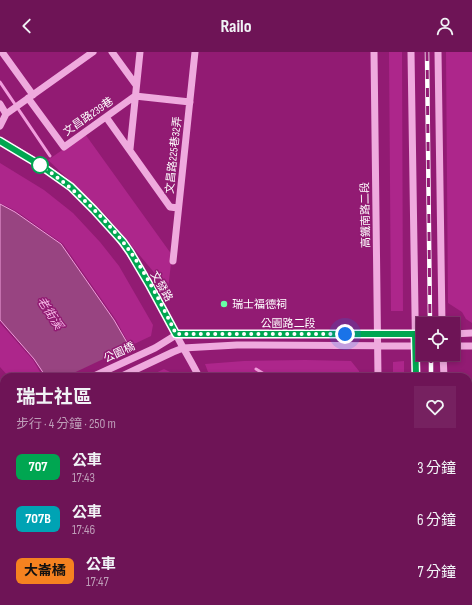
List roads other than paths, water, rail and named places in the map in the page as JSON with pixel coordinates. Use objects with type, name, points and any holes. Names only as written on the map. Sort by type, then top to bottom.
[{"type":"street","points":[[2,52],[30,96]]},
{"type":"street","points":[[0,126],[6,114],[93,52]]},
{"type":"street","points":[[112,52],[136,85]]},
{"type":"street","points":[[130,149],[140,52]]},
{"type":"street","name":"文昌路225巷32弄","points":[[173,261],[195,52]]},
{"type":"street","name":"高鐵南路二段","points":[[374,52],[378,373]]},
{"type":"street","points":[[411,52],[416,337]]},
{"type":"street","points":[[438,52],[442,317]]},
{"type":"street","name":"文昌路239巷","points":[[30,96],[64,147],[135,96]]},
{"type":"street","points":[[135,96],[190,102]]},
{"type":"street","points":[[0,104],[6,114]]},
{"type":"street","points":[[106,117],[170,207],[178,208]]},
{"type":"street","name":"文發路","points":[[0,142],[40,165],[71,187],[123,242],[158,300],[197,373]]},
{"type":"street","name":"公園路二段","points":[[176,334],[415,334]]},
{"type":"street","name":"公園橋","points":[[101,373],[155,348],[176,334]]},
{"type":"street","points":[[460,334],[472,334]]},
{"type":"street","name":"公園路二段","points":[[160,358],[184,348],[237,346],[416,346]]},
{"type":"street","points":[[460,346],[472,346]]},
{"type":"street","name":"公園橋","points":[[128,373],[160,358]]},
{"type":"street","points":[[416,373],[418,361]]},
{"type":"street","points":[[443,361],[444,373]]},
{"type":"water","name":"老街溪","points":[[0,204],[15,212],[61,244],[114,320],[145,373],[43,373],[34,359],[0,320]]},
{"type":"waterway","points":[[0,82],[50,156]]},
{"type":"waterway","points":[[256,369],[262,373]]},
{"type":"railway","points":[[427,52],[430,317]]},
{"type":"railway","points":[[431,361],[431,373]]},
{"type":"place","name":"瑞士福德祠","points":[[224,304]]}]
